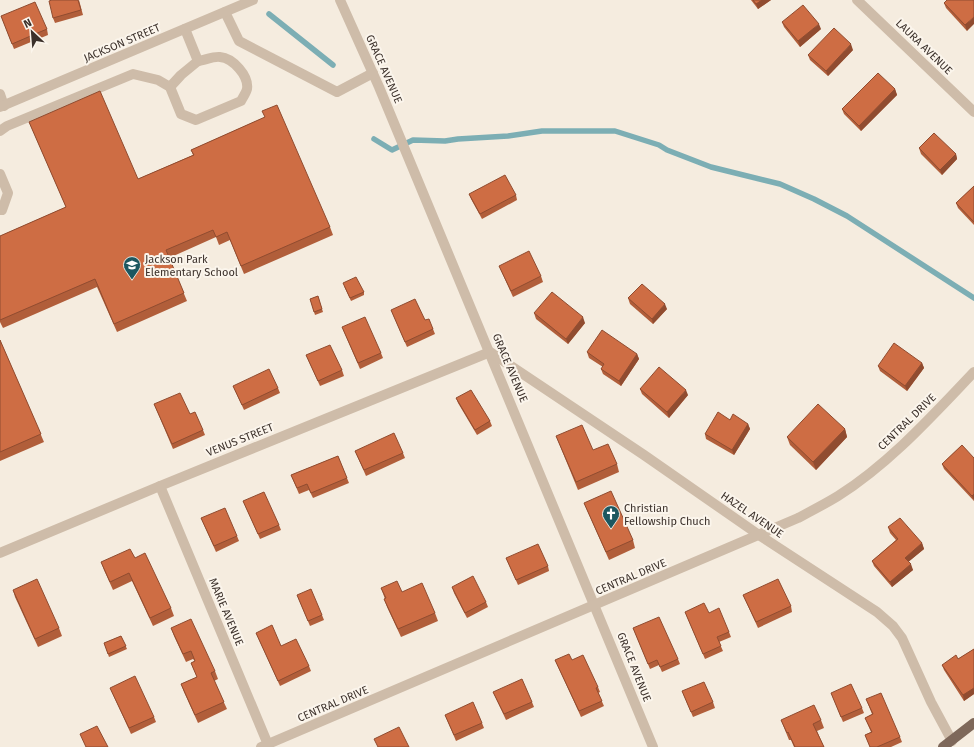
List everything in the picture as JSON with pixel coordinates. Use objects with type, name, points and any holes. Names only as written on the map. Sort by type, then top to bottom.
[{"type":"main road","points":[[947,744],[974,723]]},
{"type":"street","name":"JACKSON STREET","points":[[2,106],[253,0]]},
{"type":"street","name":"GRACE AVENUE","points":[[340,0],[373,72],[653,747]]},
{"type":"street","name":"LAURA AVENUE","points":[[857,0],[974,112]]},
{"type":"street","points":[[225,12],[239,40],[337,92],[373,72]]},
{"type":"street","points":[[185,29],[198,61]]},
{"type":"street","points":[[0,131],[7,126],[133,74],[158,80],[170,87],[181,114],[196,120],[241,101],[247,89],[246,79],[230,60],[220,57],[198,61],[181,75],[170,87]]},
{"type":"street","points":[[0,94],[2,106]]},
{"type":"street","points":[[0,174],[8,193],[2,210],[0,210]]},
{"type":"street","name":"VENUS STREET","points":[[0,553],[160,486],[490,352]]},
{"type":"street","name":"HAZEL AVENUE","points":[[490,352],[644,455],[759,535],[877,612],[893,626],[902,638],[931,702],[947,744]]},
{"type":"street","name":"CENTRAL DRIVE","points":[[266,746],[798,518],[838,496],[884,462],[918,430],[974,372]]},
{"type":"street","name":"MARIE AVENUE","points":[[160,486],[266,746]]},
{"type":"building","points":[[78,0],[81,10],[53,18],[49,1]]},
{"type":"building","points":[[753,0],[762,0],[756,4]]},
{"type":"building","points":[[947,0],[974,0],[974,17],[965,25],[944,3]]},
{"type":"building","points":[[35,2],[47,29],[12,44],[1,16]]},
{"type":"building","points":[[803,5],[819,24],[798,41],[782,22]]},
{"type":"building","points":[[834,28],[851,44],[826,71],[808,55]]},
{"type":"building","points":[[878,73],[895,89],[859,126],[842,109]]},
{"type":"building","points":[[100,91],[138,179],[194,155],[191,150],[265,117],[262,111],[277,105],[330,227],[241,266],[227,232],[216,237],[213,230],[166,250],[184,293],[114,324],[95,279],[0,320],[0,236],[66,207],[29,122]]},
{"type":"building","points":[[934,133],[956,154],[940,170],[919,148]]},
{"type":"building","points":[[505,175],[516,195],[480,214],[469,194]]},
{"type":"building","points":[[974,186],[974,222],[956,203]]},
{"type":"building","points":[[529,251],[541,276],[511,291],[499,266]]},
{"type":"building","points":[[356,277],[364,292],[350,298],[343,283]]},
{"type":"building","points":[[642,284],[665,304],[652,319],[628,298]]},
{"type":"building","points":[[552,292],[583,317],[566,339],[534,313]]},
{"type":"building","points":[[318,296],[322,309],[314,312],[310,299]]},
{"type":"building","points":[[415,299],[425,320],[429,319],[433,329],[405,342],[391,310]]},
{"type":"building","points":[[365,317],[381,353],[358,363],[342,327]]},
{"type":"building","points":[[602,330],[637,354],[619,381],[601,369],[604,364],[587,352]]},
{"type":"building","points":[[0,340],[41,434],[0,452]]},
{"type":"building","points":[[894,343],[922,363],[905,386],[878,366]]},
{"type":"building","points":[[330,345],[342,370],[318,381],[306,355]]},
{"type":"building","points":[[659,367],[686,390],[667,412],[640,389]]},
{"type":"building","points":[[269,369],[278,388],[242,405],[233,386]]},
{"type":"building","points":[[471,390],[490,421],[475,430],[456,398]]},
{"type":"building","points":[[180,393],[190,414],[195,412],[203,430],[172,444],[154,404]]},
{"type":"building","points":[[818,404],[845,429],[813,462],[787,437]]},
{"type":"building","points":[[718,412],[730,420],[733,414],[748,424],[732,450],[705,434]]},
{"type":"building","points":[[582,425],[593,450],[608,444],[617,464],[576,482],[556,436]]},
{"type":"building","points":[[394,433],[403,453],[364,470],[355,451]]},
{"type":"building","points":[[962,445],[974,458],[974,494],[972,496],[942,464]]},
{"type":"building","points":[[338,456],[347,478],[311,493],[307,484],[297,488],[291,475]]},
{"type":"building","name":"Christian Fellowship Chuch","points":[[611,491],[633,540],[606,552],[584,503]]},
{"type":"building","points":[[264,492],[279,525],[258,534],[243,501]]},
{"type":"building","points":[[225,508],[237,536],[214,546],[201,518]]},
{"type":"building","points":[[900,518],[922,543],[905,558],[911,564],[890,582],[872,561],[898,539],[888,527]]},
{"type":"building","points":[[538,544],[548,566],[516,580],[506,558]]},
{"type":"building","points":[[130,549],[135,558],[145,553],[171,608],[150,618],[129,573],[110,582],[101,562]]},
{"type":"building","points":[[473,576],[486,602],[465,613],[452,587]]},
{"type":"building","points":[[37,579],[59,628],[35,639],[13,590]]},
{"type":"building","points":[[778,579],[791,606],[756,622],[743,595]]},
{"type":"building","points":[[397,581],[402,592],[422,583],[435,613],[398,629],[384,599],[386,598],[381,588]]},
{"type":"building","points":[[311,589],[322,615],[308,621],[297,595]]},
{"type":"building","points":[[704,603],[709,613],[719,608],[729,632],[717,637],[721,646],[703,654],[685,612]]},
{"type":"building","points":[[659,617],[678,659],[660,667],[657,660],[648,664],[633,628]]},
{"type":"building","points":[[191,619],[215,671],[211,673],[224,702],[195,715],[181,684],[197,677],[191,663],[195,661],[191,651],[183,654],[171,628]]},
{"type":"building","points":[[272,625],[281,646],[296,639],[309,666],[278,681],[256,633]]},
{"type":"building","points":[[121,636],[126,646],[108,654],[104,643]]},
{"type":"building","points":[[974,649],[974,688],[963,695],[942,665],[956,655],[958,659]]},
{"type":"building","points":[[569,654],[572,660],[583,655],[598,687],[596,688],[602,701],[579,711],[555,660]]},
{"type":"building","points":[[135,676],[154,717],[129,728],[110,688]]},
{"type":"building","points":[[522,679],[532,702],[504,714],[493,692]]},
{"type":"building","points":[[704,682],[713,702],[691,712],[682,691]]},
{"type":"building","points":[[851,684],[862,708],[841,717],[831,693]]},
{"type":"building","points":[[881,693],[900,737],[877,747],[870,747],[865,735],[872,732],[865,718],[873,714],[866,699]]},
{"type":"building","points":[[473,702],[482,723],[454,735],[445,715]]},
{"type":"building","points":[[814,705],[821,720],[813,724],[824,747],[795,747],[781,720]]},
{"type":"building","points":[[97,726],[108,747],[86,747],[80,734]]},
{"type":"building","points":[[399,727],[409,747],[378,747],[374,739]]},
{"type":"waterway","points":[[269,14],[333,65]]},
{"type":"waterway","points":[[374,139],[392,150],[413,140],[445,141],[508,136],[542,131],[615,131],[659,145],[667,150],[711,167],[780,184],[814,199],[847,216],[974,298]]},
{"type":"place","name":"Jackson Park Elementary School","points":[[132,280]]},
{"type":"place","name":"Christian Fellowship Chuch","points":[[611,529]]}]
